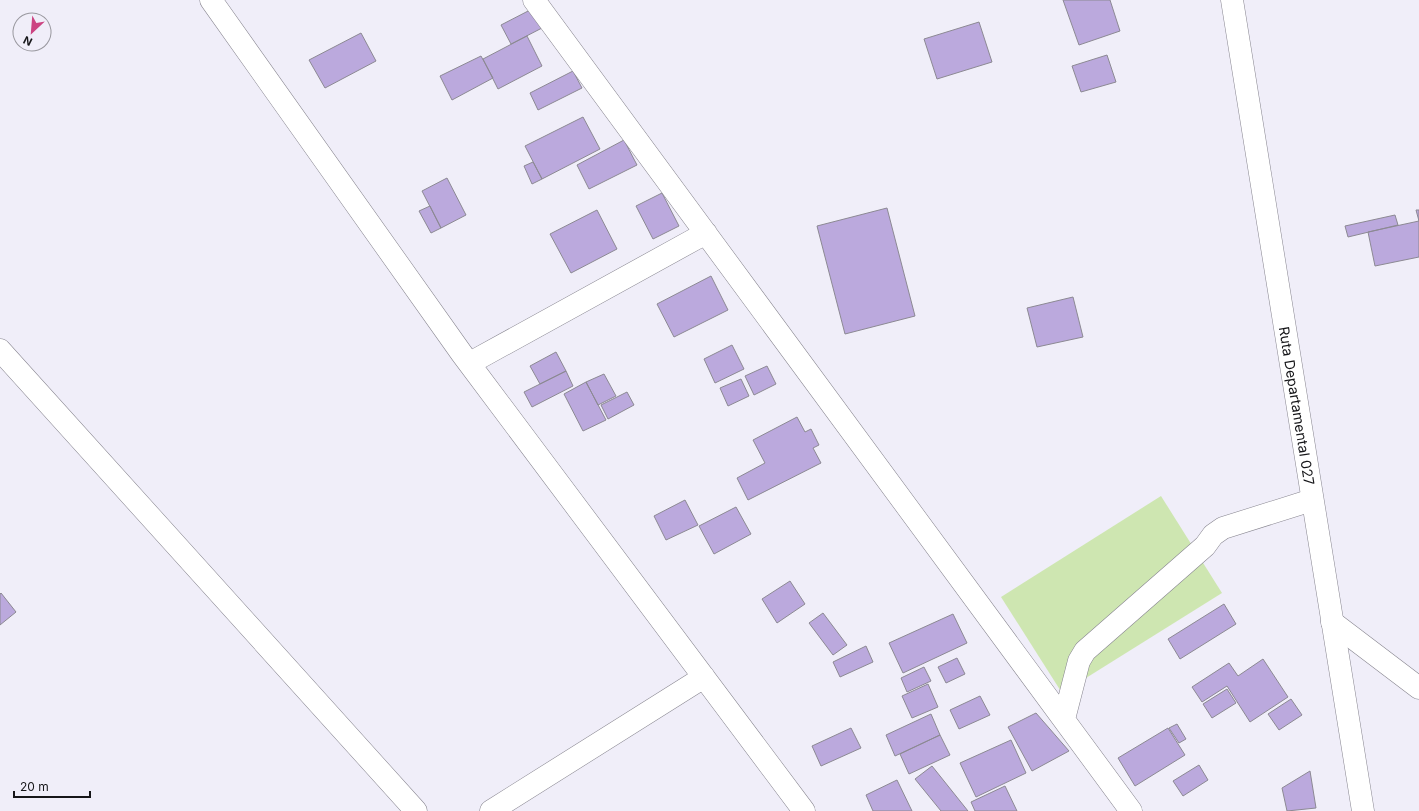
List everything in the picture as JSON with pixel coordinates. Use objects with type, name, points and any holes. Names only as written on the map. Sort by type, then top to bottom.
[{"type":"street","points":[[210,0],[470,363],[804,811]]},
{"type":"street","points":[[534,0],[1132,811]]},
{"type":"street","name":"Ruta Departamental 027","points":[[1232,0],[1362,811]]},
{"type":"street","points":[[470,363],[706,233]]},
{"type":"street","points":[[0,350],[416,811]]},
{"type":"street","points":[[1064,719],[1079,661],[1085,650],[1205,546],[1213,535],[1223,528],[1312,500]]},
{"type":"street","points":[[1332,622],[1419,688]]},
{"type":"street","points":[[491,811],[704,677]]},
{"type":"green space","points":[[1161,496],[1222,593],[1062,693],[1001,597]]},
{"type":"building","points":[[1063,0],[1110,0],[1120,31],[1079,45]]},
{"type":"building","points":[[532,9],[542,28],[511,44],[501,25]]},
{"type":"building","points":[[979,22],[992,62],[937,79],[924,39]]},
{"type":"building","points":[[361,33],[376,61],[325,88],[309,60]]},
{"type":"building","points":[[527,36],[542,66],[498,89],[483,59]]},
{"type":"building","points":[[1107,55],[1116,82],[1081,92],[1072,66]]},
{"type":"building","points":[[481,56],[493,78],[452,100],[440,76]]},
{"type":"building","points":[[573,71],[582,88],[538,110],[530,93]]},
{"type":"building","points":[[583,117],[600,149],[542,179],[525,146]]},
{"type":"building","points":[[624,140],[637,165],[589,189],[577,165]]},
{"type":"building","points":[[533,162],[542,179],[532,184],[524,166]]},
{"type":"building","points":[[447,178],[466,215],[441,228],[422,191]]},
{"type":"building","points":[[662,193],[679,226],[653,239],[636,206]]},
{"type":"building","points":[[430,206],[441,228],[431,233],[419,211]]},
{"type":"building","points":[[887,208],[915,316],[845,334],[817,226]]},
{"type":"building","points":[[597,210],[617,249],[571,273],[550,234]]},
{"type":"building","points":[[1416,210],[1419,210],[1419,221]]},
{"type":"building","points":[[1395,215],[1398,225],[1348,237],[1345,226]]},
{"type":"building","points":[[1419,221],[1419,257],[1375,266],[1368,232]]},
{"type":"building","points":[[711,276],[728,310],[674,337],[657,304]]},
{"type":"building","points":[[1073,297],[1083,337],[1037,347],[1027,308]]},
{"type":"building","points":[[732,345],[744,369],[715,383],[704,359]]},
{"type":"building","points":[[556,352],[566,371],[540,384],[530,366]]},
{"type":"building","points":[[767,366],[776,384],[754,395],[745,376]]},
{"type":"building","points":[[566,371],[573,386],[532,407],[524,392]]},
{"type":"building","points":[[604,374],[616,396],[598,405],[586,382]]},
{"type":"building","points":[[741,379],[749,396],[728,406],[720,388]]},
{"type":"building","points":[[586,382],[606,420],[583,431],[564,394]]},
{"type":"building","points":[[627,392],[634,405],[608,419],[601,405]]},
{"type":"building","points":[[797,417],[805,432],[811,429],[819,445],[813,448],[821,463],[748,500],[737,478],[765,463],[753,440]]},
{"type":"building","points":[[685,500],[698,525],[666,540],[654,516]]},
{"type":"building","points":[[736,507],[751,534],[714,554],[699,526]]},
{"type":"building","points":[[790,581],[805,604],[777,623],[762,599]]},
{"type":"building","points":[[1,593],[16,612],[0,625],[0,594]]},
{"type":"building","points":[[1224,604],[1236,624],[1180,659],[1168,639]]},
{"type":"building","points":[[823,613],[847,645],[833,655],[809,623]]},
{"type":"building","points":[[953,614],[967,643],[903,673],[889,643]]},
{"type":"building","points":[[866,646],[873,662],[840,677],[833,662]]},
{"type":"building","points":[[957,658],[965,674],[946,683],[938,667]]},
{"type":"building","points":[[1263,659],[1288,697],[1250,722],[1227,686],[1202,702],[1192,687],[1229,663],[1238,676]]},
{"type":"building","points":[[924,667],[931,681],[907,692],[901,678]]},
{"type":"building","points":[[928,684],[938,707],[912,718],[902,696]]},
{"type":"building","points":[[1227,689],[1236,703],[1212,718],[1203,704]]},
{"type":"building","points":[[980,696],[990,715],[959,729],[950,710]]},
{"type":"building","points":[[1291,699],[1302,715],[1279,730],[1268,714]]},
{"type":"building","points":[[1036,713],[1069,751],[1032,771],[1008,727]]},
{"type":"building","points":[[931,714],[940,735],[895,756],[886,735]]},
{"type":"building","points":[[1177,724],[1186,739],[1179,743],[1169,728]]},
{"type":"building","points":[[851,728],[861,748],[821,766],[812,746]]},
{"type":"building","points":[[1168,728],[1185,755],[1135,786],[1118,758]]},
{"type":"building","points":[[940,735],[950,755],[909,774],[900,754]]},
{"type":"building","points":[[1011,740],[1026,773],[976,797],[960,763]]},
{"type":"building","points":[[1199,765],[1208,780],[1183,796],[1173,781]]},
{"type":"building","points":[[932,766],[968,811],[941,811],[915,779]]},
{"type":"building","points":[[1310,771],[1316,808],[1287,811],[1282,788]]},
{"type":"building","points":[[897,780],[912,811],[873,811],[866,795]]},
{"type":"building","points":[[1005,786],[1017,811],[975,811],[971,802]]}]
